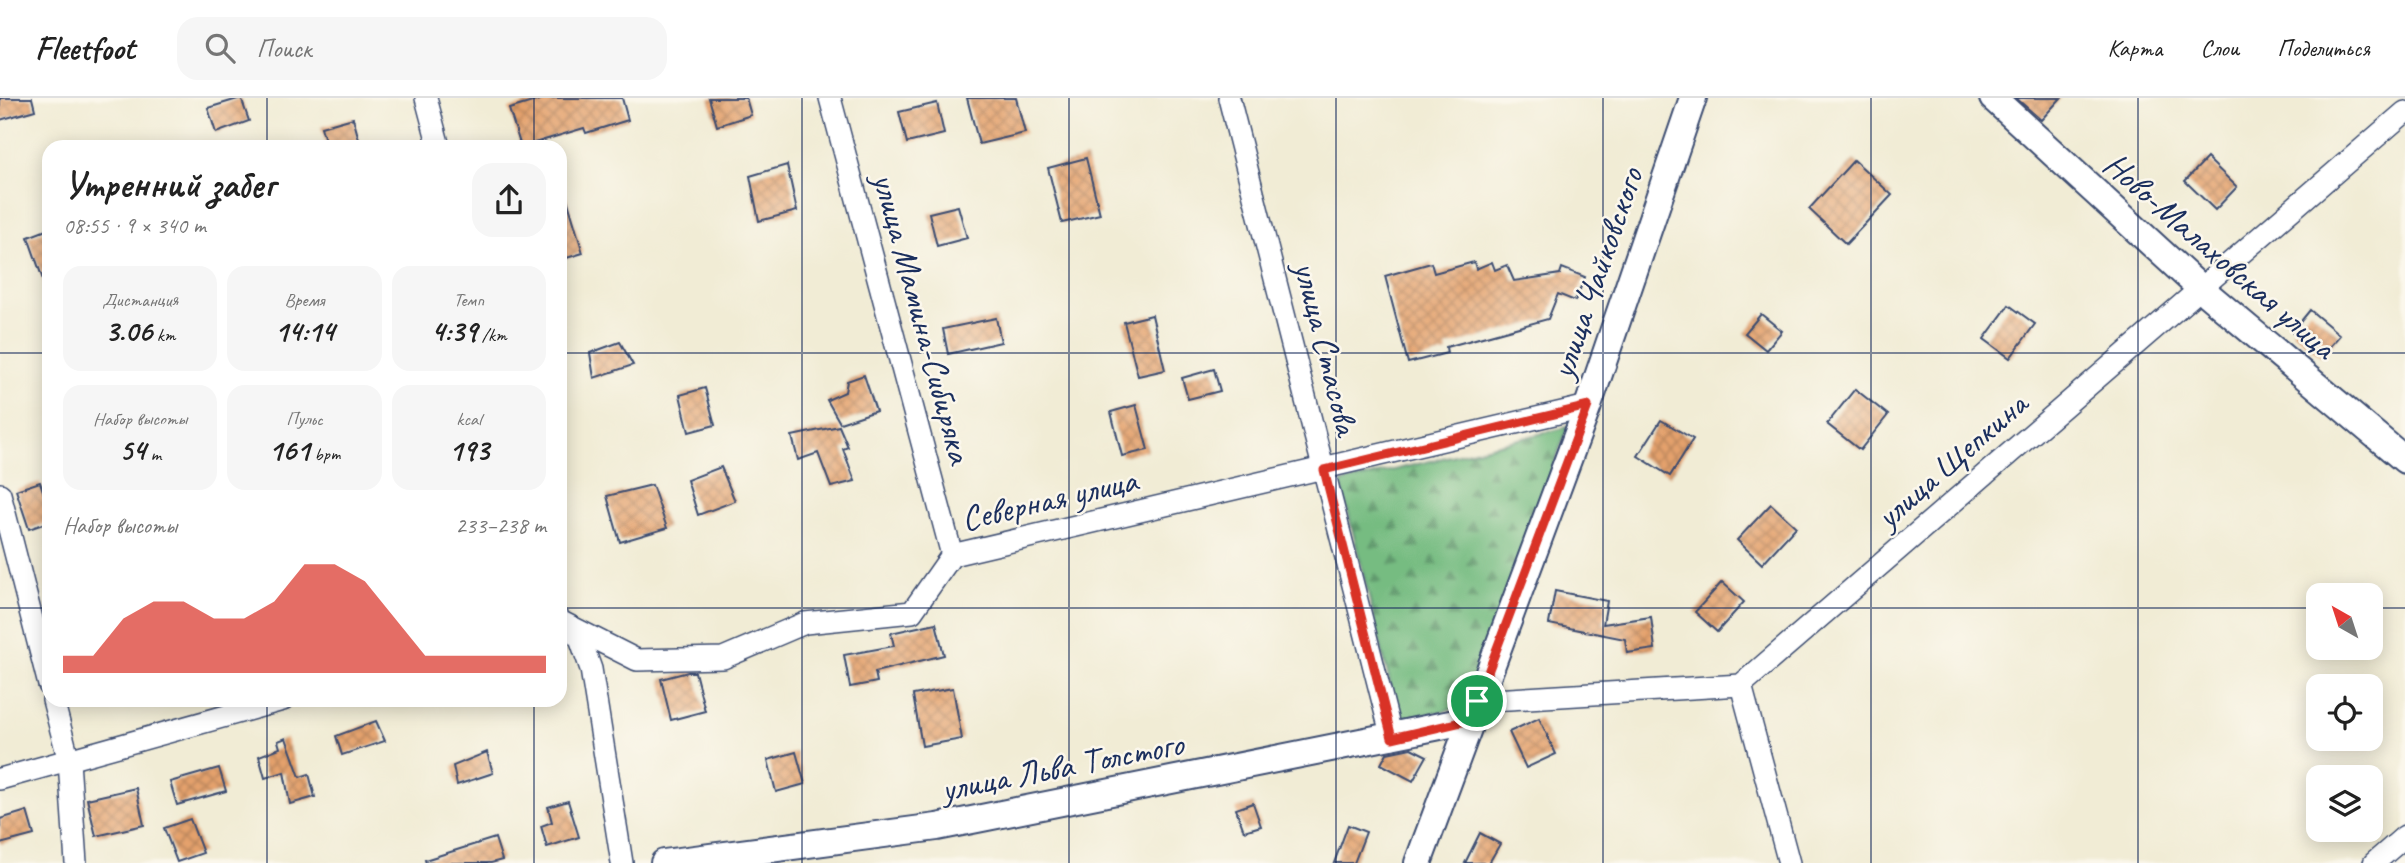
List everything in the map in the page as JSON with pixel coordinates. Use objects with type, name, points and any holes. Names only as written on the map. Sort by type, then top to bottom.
[{"type":"street","points":[[426,98],[437,140]]},
{"type":"street","name":"улица Мамина-Сибиряка","points":[[830,98],[952,555]]},
{"type":"street","name":"улица Стасова","points":[[1228,98],[1392,738]]},
{"type":"street","name":"улица Чайковского","points":[[1418,863],[1588,406],[1693,98]]},
{"type":"street","name":"Ново-Малаховская улица","points":[[1993,98],[2200,288],[2405,460]]},
{"type":"street","name":"улица Щепкина","points":[[1741,685],[2405,112]]},
{"type":"street","name":"Северная улица","points":[[567,622],[637,660],[723,658],[805,623],[912,612],[952,555],[1588,406]]},
{"type":"street","points":[[0,494],[42,658]]},
{"type":"street","points":[[567,625],[580,638],[591,669],[622,863]]},
{"type":"street","points":[[1474,710],[1741,685],[1789,863]]},
{"type":"street","points":[[55,707],[69,761],[76,863]]},
{"type":"street","points":[[0,779],[258,707]]},
{"type":"street","name":"улица Льва Толстого","points":[[664,863],[937,827],[1392,738],[1474,710]]},
{"type":"street","points":[[2374,863],[2405,836]]},
{"type":"green space","points":[[1568,427],[1463,707],[1399,720],[1341,483]]},
{"type":"building","points":[[0,98],[32,98],[35,110],[0,120]]},
{"type":"building","points":[[241,98],[249,121],[216,133],[208,108]]},
{"type":"building","points":[[546,98],[622,98],[628,120],[586,133],[584,128],[544,140],[519,140],[509,109]]},
{"type":"building","points":[[709,98],[746,98],[751,115],[717,126]]},
{"type":"building","points":[[967,98],[1016,98],[1025,133],[979,144]]},
{"type":"building","points":[[2016,98],[2061,98],[2041,120]]},
{"type":"building","points":[[937,103],[944,134],[907,143],[899,112]]},
{"type":"building","points":[[353,118],[359,140],[325,140],[321,127]]},
{"type":"building","points":[[1086,158],[1100,214],[1062,223],[1048,168]]},
{"type":"building","points":[[2207,158],[2237,187],[2215,210],[2185,181]]},
{"type":"building","points":[[1854,160],[1892,195],[1846,244],[1809,209]]},
{"type":"building","points":[[787,165],[797,211],[759,221],[750,176]]},
{"type":"building","points":[[567,199],[583,253],[567,258]]},
{"type":"building","points":[[958,206],[967,238],[937,246],[929,213]]},
{"type":"building","points":[[42,232],[42,277],[28,237]]},
{"type":"building","points":[[1474,262],[1476,269],[1492,262],[1495,270],[1507,265],[1514,281],[1560,274],[1562,268],[1585,277],[1575,301],[1558,294],[1548,319],[1446,347],[1447,353],[1408,363],[1385,276],[1431,263],[1434,273]]},
{"type":"building","points":[[2009,305],[2035,324],[2010,358],[1984,339]]},
{"type":"building","points":[[2310,310],[2340,335],[2321,356],[2292,332]]},
{"type":"building","points":[[1761,314],[1782,331],[1766,350],[1745,333]]},
{"type":"building","points":[[1152,315],[1165,370],[1138,376],[1124,322]]},
{"type":"building","points":[[996,318],[1001,342],[948,354],[943,329]]},
{"type":"building","points":[[620,342],[633,365],[594,378],[590,353]]},
{"type":"building","points":[[1214,369],[1220,391],[1188,399],[1182,378]]},
{"type":"building","points":[[864,375],[876,411],[840,423],[827,400],[845,392],[847,381]]},
{"type":"building","points":[[705,388],[715,425],[689,432],[680,395]]},
{"type":"building","points":[[1855,389],[1888,415],[1860,450],[1827,424]]},
{"type":"building","points":[[1136,405],[1148,450],[1122,456],[1111,412]]},
{"type":"building","points":[[1661,420],[1693,439],[1670,476],[1638,456]]},
{"type":"building","points":[[839,426],[848,447],[843,449],[855,481],[831,487],[818,453],[798,460],[792,436]]},
{"type":"building","points":[[721,467],[735,501],[698,515],[687,480]]},
{"type":"building","points":[[40,482],[42,524],[29,529],[16,490]]},
{"type":"building","points":[[652,485],[667,528],[620,542],[607,496]]},
{"type":"building","points":[[1771,504],[1796,527],[1762,564],[1737,540]]},
{"type":"building","points":[[1722,582],[1744,602],[1717,632],[1695,612]]},
{"type":"building","points":[[1555,591],[1607,601],[1603,624],[1651,617],[1655,649],[1627,653],[1625,639],[1549,624]]},
{"type":"building","points":[[936,623],[944,655],[875,672],[877,682],[850,687],[844,655],[894,646],[891,633]]},
{"type":"building","points":[[695,672],[705,711],[671,720],[661,679]]},
{"type":"building","points":[[953,688],[962,739],[922,746],[913,695]]},
{"type":"building","points":[[1539,718],[1556,754],[1526,768],[1509,732]]},
{"type":"building","points":[[376,721],[385,741],[342,755],[336,736]]},
{"type":"building","points":[[286,738],[300,777],[309,774],[315,797],[290,804],[284,772],[265,778],[259,756],[280,748],[278,741]]},
{"type":"building","points":[[1411,748],[1427,756],[1413,781],[1381,764],[1387,753]]},
{"type":"building","points":[[487,752],[493,773],[457,785],[453,766]]},
{"type":"building","points":[[796,752],[805,784],[776,792],[768,760]]},
{"type":"building","points":[[219,768],[226,791],[177,805],[170,782]]},
{"type":"building","points":[[136,788],[144,825],[96,836],[87,799]]},
{"type":"building","points":[[568,801],[579,837],[547,847],[541,826],[552,822],[548,807]]},
{"type":"building","points":[[1253,803],[1261,826],[1244,831],[1236,809]]},
{"type":"building","points":[[27,811],[34,835],[0,844],[0,819]]},
{"type":"building","points":[[190,819],[203,853],[177,862],[164,828]]},
{"type":"building","points":[[1348,825],[1366,832],[1354,863],[1334,863]]},
{"type":"building","points":[[1480,833],[1500,844],[1489,863],[1465,863]]},
{"type":"building","points":[[495,838],[502,860],[491,863],[426,863],[425,860]]},
{"type":"route","points":[[1588,406],[1477,701],[1470,720],[1392,738],[1324,470],[1588,406]]}]
